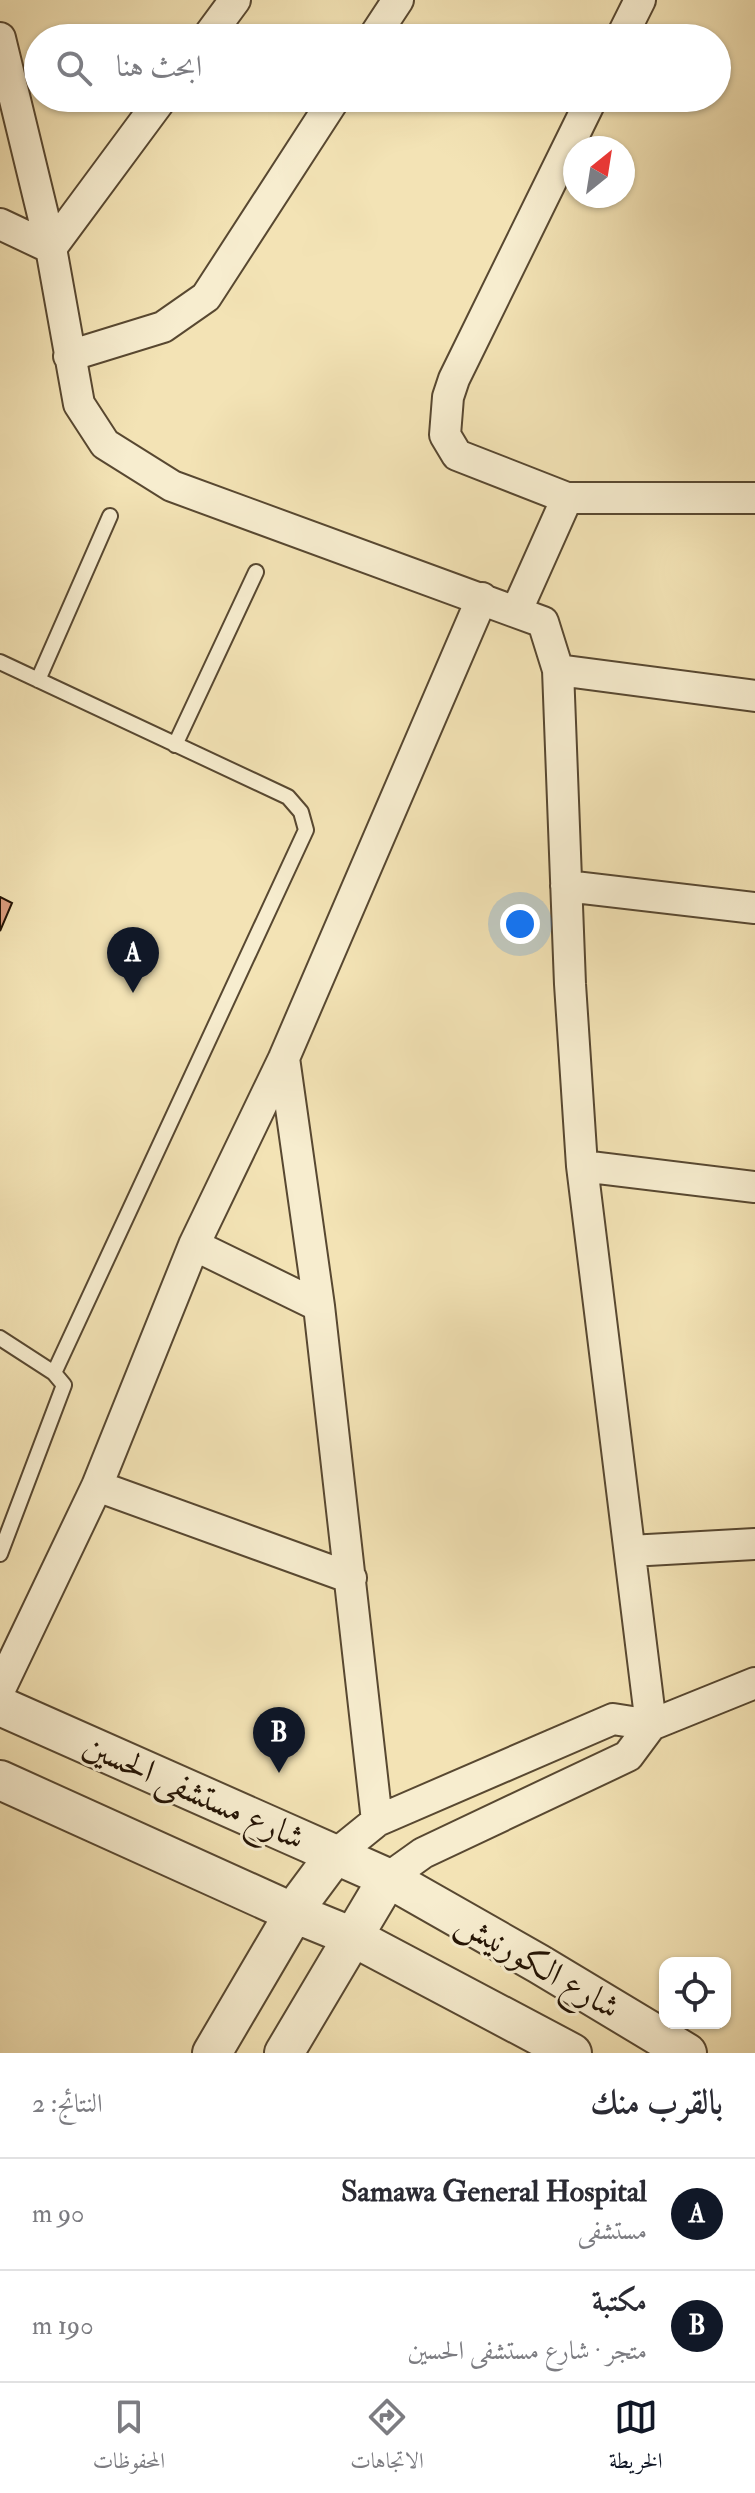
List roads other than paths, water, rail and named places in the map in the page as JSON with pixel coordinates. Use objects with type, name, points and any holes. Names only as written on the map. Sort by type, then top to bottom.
[{"type":"street","points":[[217,24],[235,0]]},
{"type":"street","points":[[382,24],[398,0]]},
{"type":"street","points":[[628,24],[640,0]]},
{"type":"street","points":[[0,38],[51,248],[79,404],[105,444],[172,486],[543,622],[558,670],[570,984],[582,1166],[651,1725],[628,1756],[423,1853],[388,1878],[284,2053]]},
{"type":"street","points":[[51,248],[152,112]]},
{"type":"street","points":[[69,356],[163,327],[206,297],[326,112]]},
{"type":"street","points":[[585,112],[454,379],[448,397],[445,435],[457,455],[567,498],[755,498]]},
{"type":"street","points":[[0,224],[51,248]]},
{"type":"street","points":[[516,612],[567,498]]},
{"type":"street","points":[[0,1689],[97,1486],[194,1245],[284,1058],[482,598]]},
{"type":"street","points":[[558,670],[755,696]]},
{"type":"street","points":[[566,886],[755,908]]},
{"type":"street","points":[[284,1058],[319,1306],[377,1821]]},
{"type":"street","points":[[582,1166],[755,1187]]},
{"type":"street","points":[[194,1245],[319,1306]]},
{"type":"street","points":[[97,1486],[351,1578]]},
{"type":"street","points":[[630,1551],[755,1544]]},
{"type":"street","points":[[212,2053],[294,1913],[335,1855],[377,1821],[613,1719],[651,1725],[755,1683]]},
{"type":"street","name":"شارع مستشفى الحسين","points":[[0,1706],[388,1878]]},
{"type":"street","name":"شارع الكورنيش","points":[[0,1780],[353,1937],[572,2053]]},
{"type":"street","name":"شارع الكورنيش","points":[[388,1878],[687,2053]]},
{"type":"lane","points":[[38,680],[110,516]]},
{"type":"lane","points":[[175,745],[256,572]]},
{"type":"lane","points":[[0,662],[288,797],[301,812],[306,830],[54,1373]]},
{"type":"lane","points":[[0,1338],[54,1373],[64,1385],[0,1554]]},
{"type":"place","name":"Samawa General Hospital","points":[[133,993]]},
{"type":"place","name":"مكتبة","points":[[279,1773]]}]
